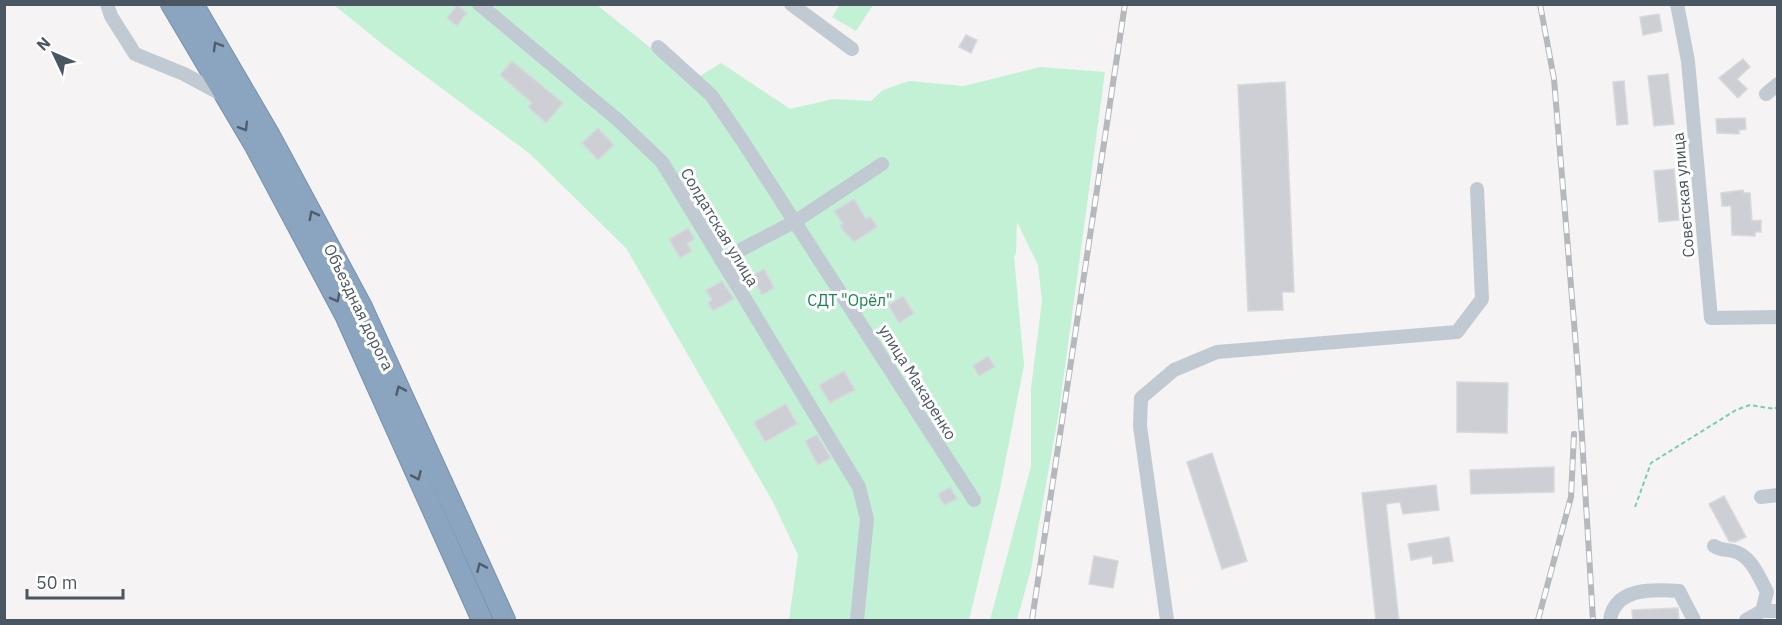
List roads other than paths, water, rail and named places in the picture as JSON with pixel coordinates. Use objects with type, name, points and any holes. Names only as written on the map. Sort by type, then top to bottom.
[{"type":"highway","name":"Объездная дорога","points":[[171,4],[225,96],[345,315],[482,621]]},
{"type":"highway","name":"Объездная дорога","points":[[193,4],[269,134],[362,307],[505,621]]},
{"type":"street","points":[[107,4],[111,16],[135,54],[184,74],[225,96]]},
{"type":"street","name":"Солдатская улица","points":[[479,4],[619,120],[662,162],[859,487],[867,519],[856,621]]},
{"type":"street","points":[[791,4],[852,49]]},
{"type":"street","name":"Советская улица","points":[[1677,4],[1688,61],[1711,318],[1778,317]]},
{"type":"street","name":"улица Макаренко","points":[[658,47],[711,95],[796,221],[974,500]]},
{"type":"street","points":[[1766,94],[1778,84]]},
{"type":"street","points":[[721,260],[796,221],[882,164]]},
{"type":"street","points":[[1167,621],[1140,426],[1141,398],[1174,370],[1217,352],[1457,332],[1482,299],[1477,189]]},
{"type":"street","points":[[1761,497],[1778,495]]},
{"type":"street","points":[[1714,546],[1722,551],[1734,551],[1750,561],[1767,592],[1762,611]]},
{"type":"street","points":[[1610,621],[1625,596],[1649,588],[1679,591],[1696,620]]},
{"type":"street","points":[[1746,621],[1762,611],[1778,611]]},
{"type":"railway","points":[[1032,620],[1125,4]]},
{"type":"railway","points":[[1540,4],[1554,79],[1578,371],[1593,620]]},
{"type":"railway","points":[[1538,620],[1571,497],[1574,434]]},
{"type":"park label","name":"СДТ \"Орёл\"","points":[[850,300]]}]
